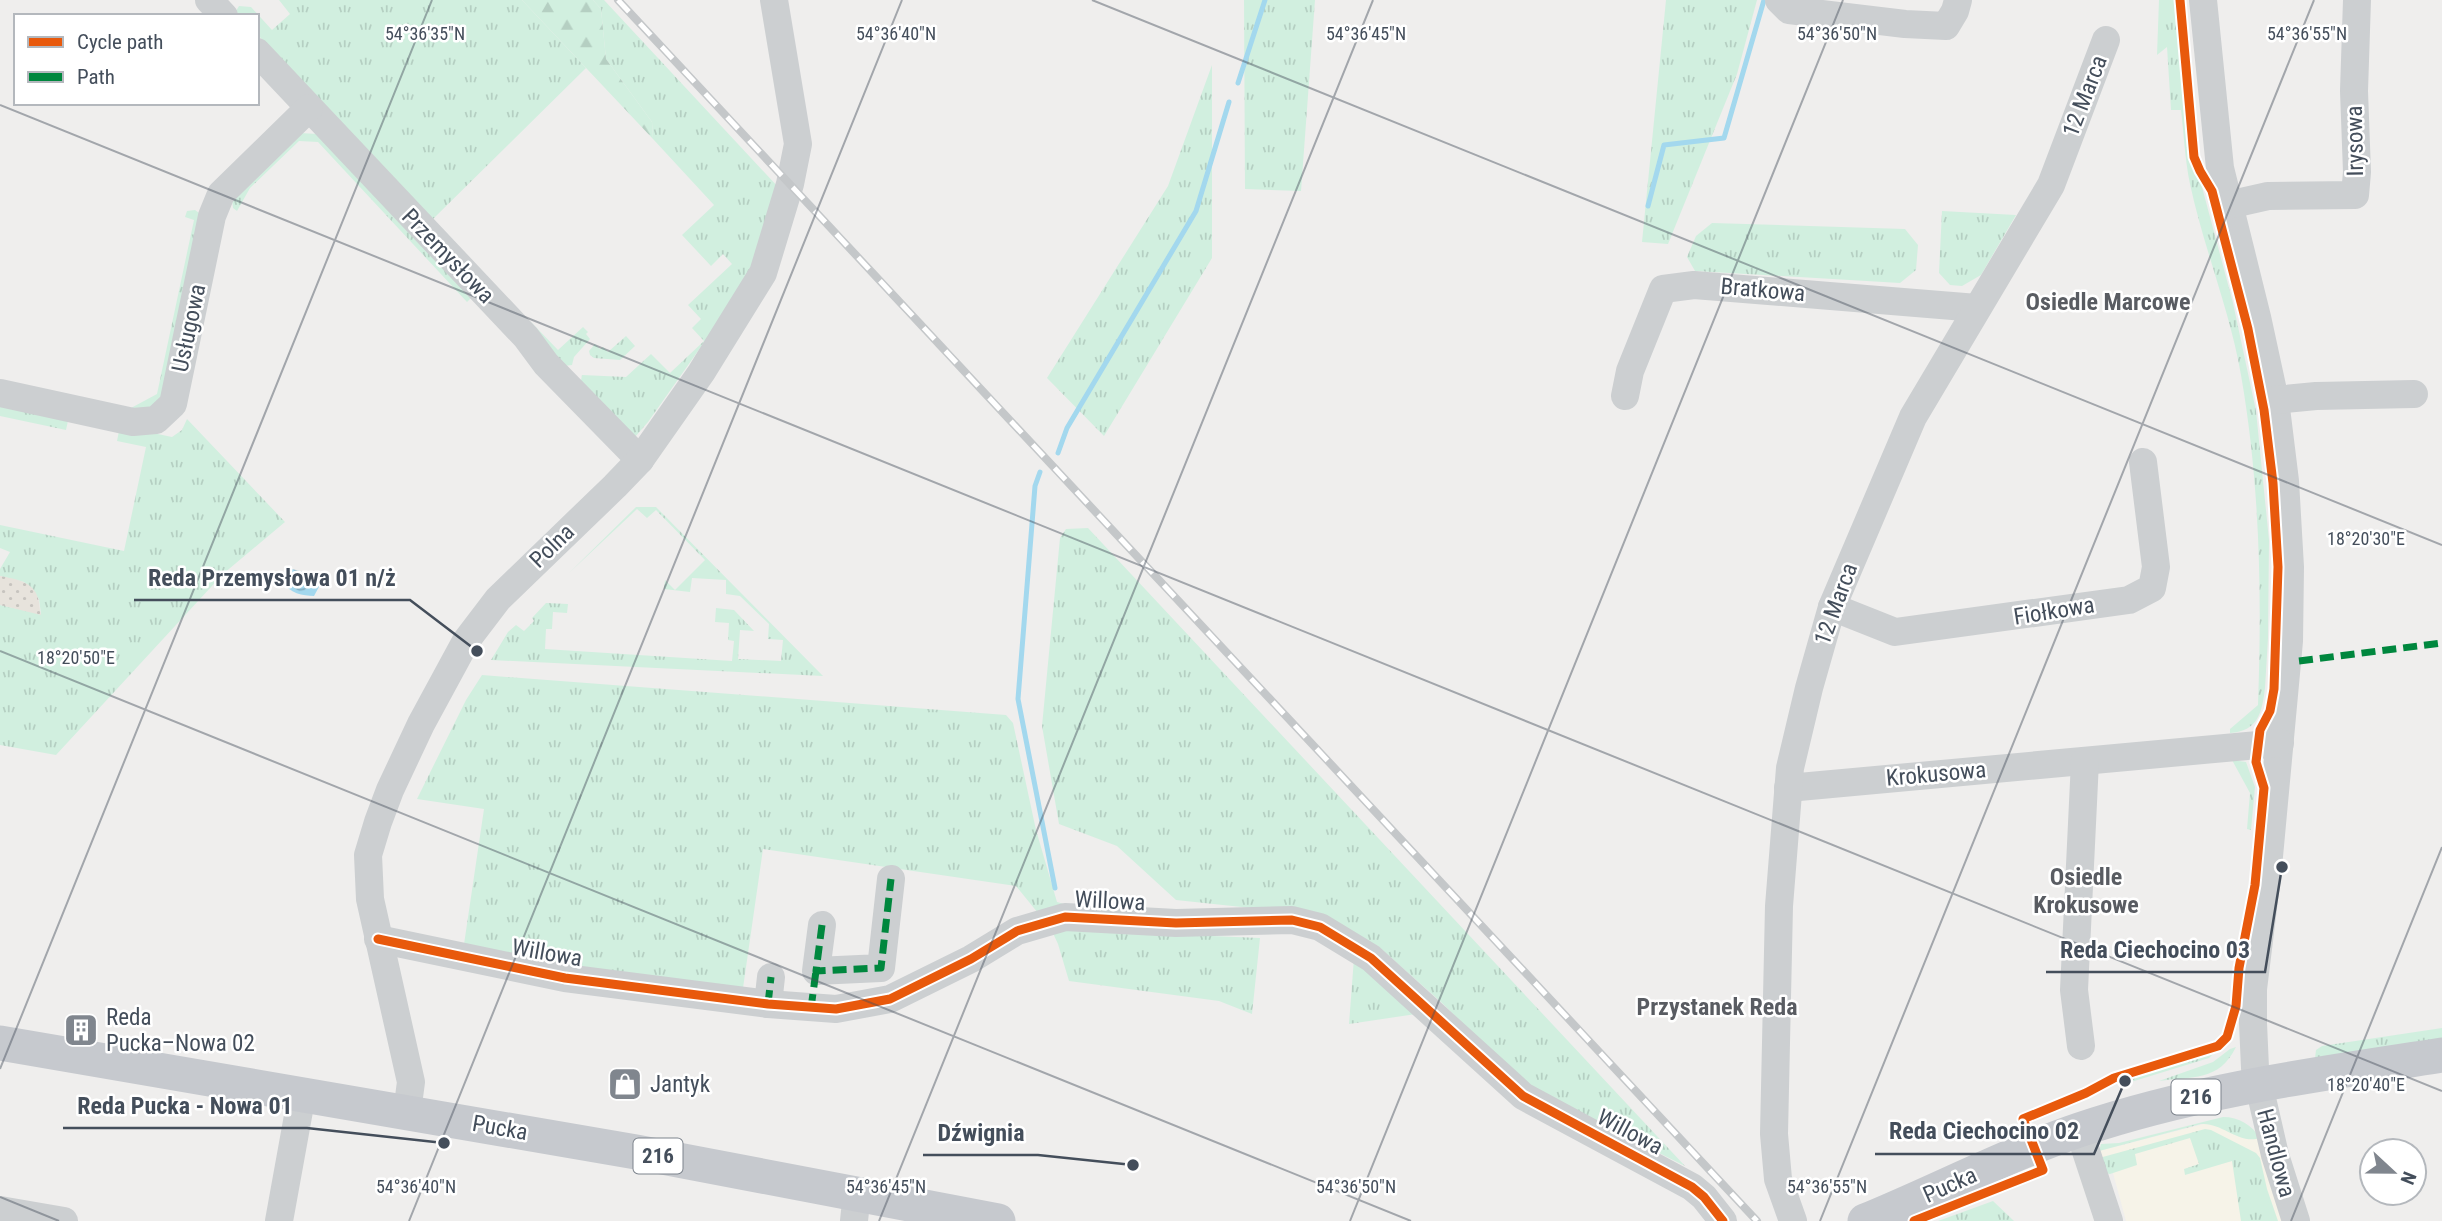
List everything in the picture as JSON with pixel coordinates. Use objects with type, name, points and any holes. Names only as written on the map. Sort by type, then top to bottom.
[{"type":"main road","name":"Pucka","points":[[0,1043],[407,1112],[855,1207],[998,1221]]},
{"type":"main road","name":"Pucka","points":[[1865,1221],[2080,1130],[2211,1093],[2442,1055]]},
{"type":"street","points":[[209,0],[222,14]]},
{"type":"street","name":"Polna","points":[[407,1112],[411,1082],[370,899],[368,855],[390,790],[421,724],[466,641],[498,600],[640,460],[744,306],[763,273],[790,184],[798,144],[774,0]]},
{"type":"street","points":[[1779,0],[1789,10],[1905,24],[1946,26],[1958,0]]},
{"type":"street","points":[[2203,0],[2216,142],[2228,205],[2275,400],[2286,481],[2290,567],[2289,641],[2253,989],[2254,1055],[2259,1084]]},
{"type":"street","name":"Irysowa","points":[[2228,205],[2268,197],[2355,195],[2357,0]]},
{"type":"street","name":"12 Marca","points":[[1793,1221],[1778,1179],[1774,1134],[1779,906],[1790,768],[1809,688],[1832,607],[1913,417],[2051,185],[2106,40]]},
{"type":"street","name":"Przemysłowa","points":[[259,54],[526,337],[546,364],[640,460]]},
{"type":"street","name":"Usługowa","points":[[0,393],[133,422],[156,421],[173,404],[212,216],[221,194],[309,108]]},
{"type":"street","name":"Bratkowa","points":[[1625,396],[1630,370],[1663,289],[1694,285],[1977,308]]},
{"type":"street","points":[[2275,400],[2316,396],[2414,394]]},
{"type":"street","name":"Fiołkowa","points":[[1832,607],[1895,632],[2129,600],[2152,589],[2155,567],[2143,462]]},
{"type":"street","name":"Krokusowa","points":[[1788,788],[2280,743]]},
{"type":"street","points":[[2081,1046],[2074,990],[2085,761]]},
{"type":"street","points":[[816,971],[881,968],[891,879]]},
{"type":"street","name":"Willowa","points":[[378,939],[565,978],[770,990],[811,1008],[836,1009],[890,999],[971,959],[1017,932],[1065,917],[1176,923],[1292,920],[1320,927],[1371,958],[1523,1096],[1692,1186],[1723,1221]]},
{"type":"street","points":[[811,1008],[822,925]]},
{"type":"street","name":"Handlowa","points":[[2259,1084],[2275,1155],[2296,1221]]},
{"type":"street","points":[[279,1221],[302,1094]]},
{"type":"street","points":[[2080,1130],[2109,1221]]},
{"type":"street","points":[[0,1210],[64,1221]]},
{"type":"shaded area","points":[[2208,1123],[2260,1138],[2285,1221],[2126,1221],[2113,1173],[2099,1158],[2099,1151]]},
{"type":"green space","points":[[279,0],[522,0],[586,68],[433,219],[259,36],[259,16],[272,30],[290,14]]},
{"type":"green space","points":[[522,0],[593,0],[601,9],[606,59],[652,122],[653,139]]},
{"type":"green space","points":[[593,0],[604,0],[779,188],[751,270],[729,307],[635,437],[580,386],[582,375],[626,377],[651,354],[670,373],[704,341],[692,328],[701,319],[688,305],[732,264],[723,254],[711,266],[682,235],[714,205],[653,139],[652,122],[606,59],[601,9]]},
{"type":"green space","points":[[1244,0],[1315,0],[1301,191],[1245,189]]},
{"type":"green space","points":[[1666,0],[1757,0],[1737,74],[1668,244],[1642,242]]},
{"type":"green space","points":[[2159,0],[2177,0],[2191,156],[2233,303],[2256,411],[2269,540],[2268,638],[2262,705],[2253,724],[2247,729],[2230,733],[2230,729],[2258,705],[2260,622],[2256,498],[2241,375],[2190,184],[2181,110],[2171,110],[2167,47],[2157,55]]},
{"type":"green space","points":[[239,6],[251,7],[257,14],[238,14],[236,11]]},
{"type":"green space","points":[[1212,65],[1212,258],[1104,436],[1047,378],[1168,186]]},
{"type":"green space","points":[[300,133],[318,134],[474,295],[467,302],[318,142],[299,141],[250,188],[237,211],[233,208],[232,199]]},
{"type":"green space","points":[[195,210],[202,215],[169,393],[153,408],[131,408],[157,394],[194,220],[185,217],[187,211]]},
{"type":"green space","points":[[1942,211],[2016,215],[1981,275],[1962,286],[1950,285],[1939,273]]},
{"type":"green space","points":[[1712,223],[1905,229],[1918,245],[1916,270],[1900,283],[1695,271],[1687,257],[1696,236]]},
{"type":"green space","points":[[530,321],[558,350],[583,327],[590,339],[574,357],[572,365],[564,366]]},
{"type":"green space","points":[[626,336],[635,346],[620,360],[594,358],[590,355],[589,351],[595,344],[608,352]]},
{"type":"green space","points":[[0,400],[69,416],[66,430],[0,416]]},
{"type":"green space","points":[[187,419],[285,522],[223,574],[56,755],[0,745],[0,605],[41,614],[39,599],[24,582],[0,576],[0,569],[10,552],[0,548],[0,525],[124,551],[146,447],[117,441],[120,426],[172,437],[182,430]]},
{"type":"green space","points":[[636,507],[656,507],[823,676],[491,660],[508,632],[516,625],[524,631],[546,603],[568,604],[567,613],[553,612],[552,629],[546,629],[545,649],[732,661],[734,641],[728,640],[729,623],[715,622],[716,608],[734,610],[754,631],[740,630],[738,659],[781,661],[783,640],[768,639],[769,624],[740,596],[726,594],[726,580],[692,578],[690,592],[664,589],[665,580],[675,590],[705,560],[656,510],[647,518],[637,509],[568,574]]},
{"type":"green space","points":[[1088,528],[1685,1166],[1529,1088],[1442,1003],[1378,946],[1316,915],[1176,900],[1117,846],[1059,824],[1042,726],[1060,538],[1066,529]]},
{"type":"green space","points":[[482,675],[1006,715],[1013,723],[1036,830],[1057,902],[1164,934],[1260,938],[1252,1014],[1219,1001],[1069,981],[1051,929],[1016,886],[763,849],[742,995],[463,951],[484,809],[417,799],[466,700]]},
{"type":"green space","points":[[2232,760],[2246,762],[2255,787],[2251,830],[2247,829],[2250,793]]},
{"type":"green space","points":[[1354,958],[1416,1014],[1349,1024]]},
{"type":"green space","points":[[2442,1028],[2442,1039],[2315,1058],[2316,1050],[2322,1046]]},
{"type":"green space","points":[[2236,1047],[2229,1058],[2213,1072],[2159,1081],[2213,1062]]},
{"type":"green space","points":[[2218,1049],[2209,1058],[2131,1082],[2130,1076]]},
{"type":"green space","points":[[2223,1117],[2244,1123],[2260,1138],[2245,1138],[2216,1126],[2201,1124],[2099,1151],[2101,1144],[2119,1143]]},
{"type":"green space","points":[[2205,1129],[2256,1153],[2260,1158],[2278,1221],[2241,1221],[2232,1161],[2185,1175],[2184,1169],[2199,1164],[2190,1138],[2135,1154],[2137,1165],[2110,1174],[2105,1173],[2099,1158]]},
{"type":"green space","points":[[1993,1201],[2014,1221],[1938,1221]]},
{"type":"sand","points":[[0,576],[28,584],[36,592],[41,615],[0,605]]},
{"type":"water","points":[[289,569],[306,574],[317,581],[320,585],[314,596],[297,593],[286,586],[283,582]]},
{"type":"waterway","points":[[1238,83],[1265,0]]},
{"type":"waterway","points":[[1648,206],[1664,145],[1724,138],[1764,0]]},
{"type":"waterway","points":[[1058,453],[1067,428],[1196,211],[1229,102]]},
{"type":"waterway","points":[[1040,472],[1035,486],[1018,699],[1055,888]]},
{"type":"railway","points":[[618,0],[1757,1221]]},
{"type":"marked path","points":[[2299,661],[2442,643]]},
{"type":"marked path","points":[[822,925],[816,971],[881,968],[891,879]]},
{"type":"marked path","points":[[811,1008],[816,971]]},
{"type":"marked path","points":[[768,1004],[771,977]]},
{"type":"cycle path","points":[[1914,1221],[2043,1170],[2023,1119],[2086,1093],[2114,1078],[2218,1046],[2227,1037],[2236,1006],[2239,968],[2255,885],[2264,788],[2256,762],[2260,730],[2270,711],[2274,689],[2278,567],[2273,483],[2264,410],[2248,329],[2212,191],[2194,157],[2180,0]]},
{"type":"cycle path","points":[[378,939],[565,978],[768,1004],[836,1009],[890,999],[971,959],[1017,931],[1065,917],[1176,923],[1292,920],[1320,927],[1371,958],[1523,1096],[1692,1187],[1704,1197],[1723,1221]]},
{"type":"place","name":"Reda Przemysłowa 01 n/ż","points":[[477,651]]},
{"type":"place","name":"Reda Ciechocino 03","points":[[2282,867]]},
{"type":"place","name":"Reda Pucka–Nowa 02","points":[[81,1030]]},
{"type":"place","name":"Reda Ciechocino 02","points":[[2125,1081]]},
{"type":"place","name":"Jantyk","points":[[625,1084]]},
{"type":"place","name":"Reda Pucka - Nowa 01","points":[[444,1143]]},
{"type":"place","name":"Dźwignia","points":[[1133,1165]]},
{"type":"district","name":"Osiedle Marcowe","points":[[2108,302]]},
{"type":"district","name":"Osiedle Krokusowe","points":[[2086,891]]},
{"type":"district","name":"Przystanek Reda","points":[[1717,1007]]}]
